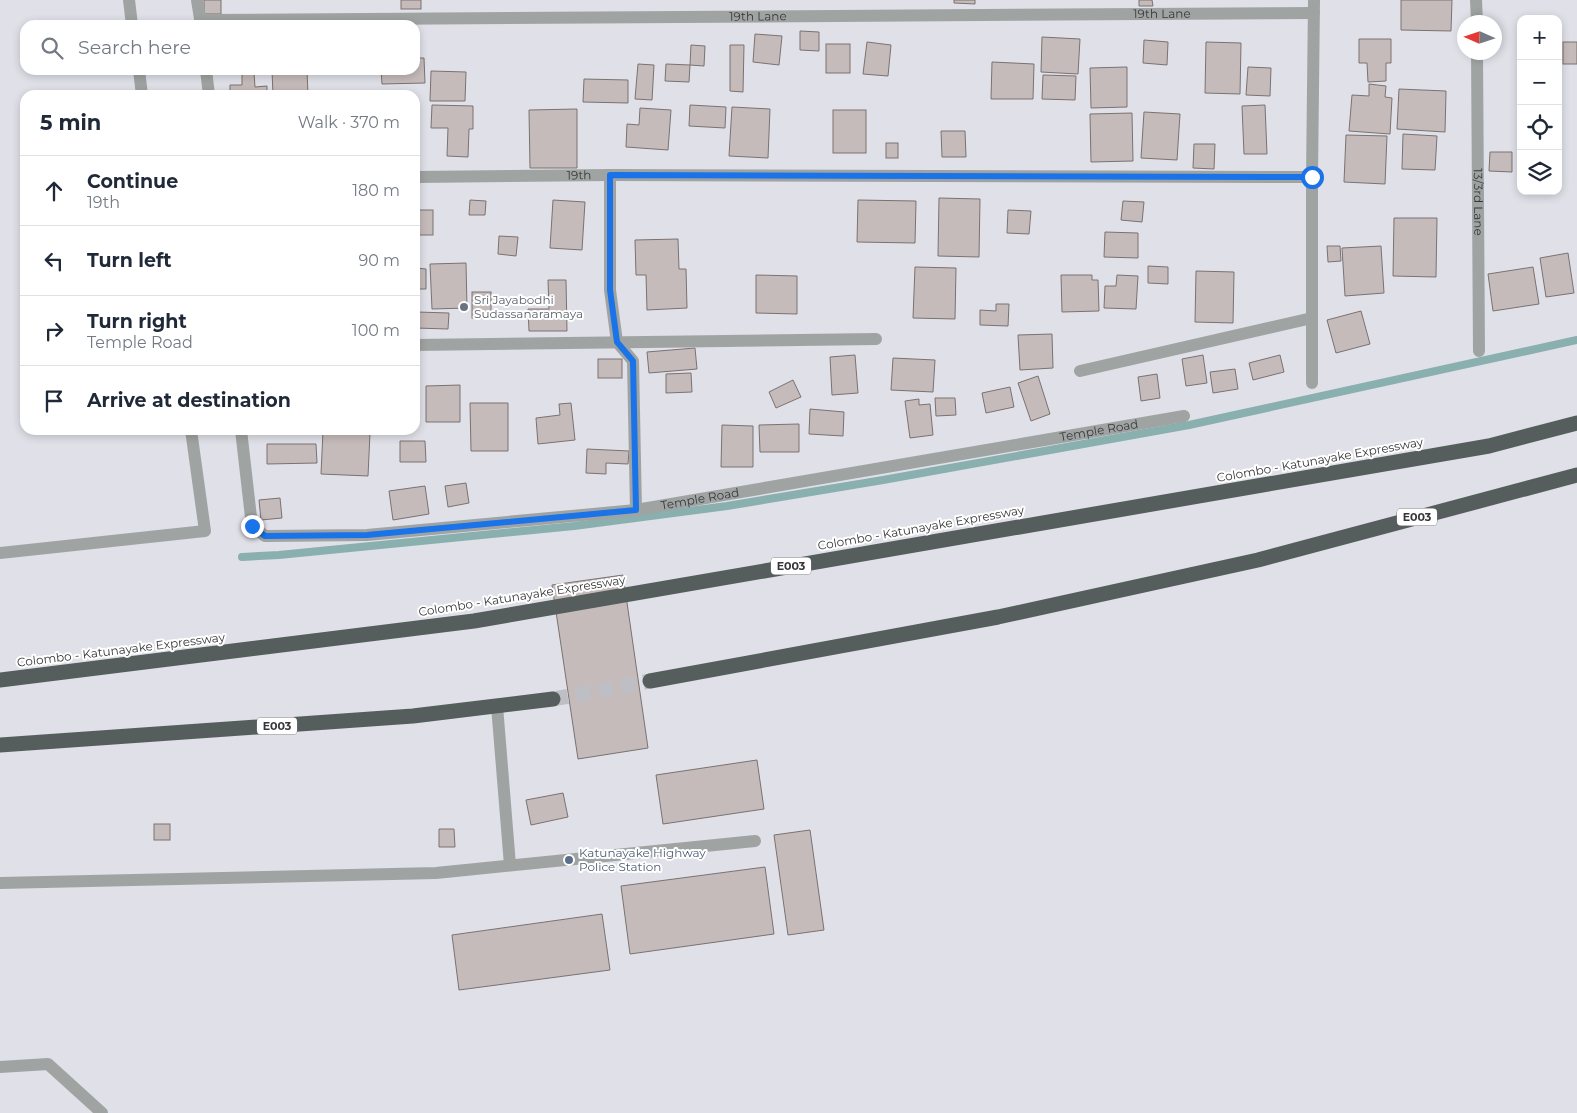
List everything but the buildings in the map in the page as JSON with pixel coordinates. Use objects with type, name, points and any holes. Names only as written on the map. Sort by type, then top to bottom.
[{"type":"highway","name":"Colombo - Katunayake Expressway","points":[[0,680],[474,620],[1489,446],[1577,423]]},
{"type":"highway","name":"E003","points":[[650,681],[998,617],[1258,560],[1577,475]]},
{"type":"highway","name":"E003","points":[[0,745],[413,716],[553,699]]},
{"type":"street","points":[[129,0],[131,20]]},
{"type":"street","points":[[197,0],[200,20]]},
{"type":"street","points":[[1476,0],[1477,15]]},
{"type":"street","points":[[1312,383],[1314,7]]},
{"type":"street","name":"19th Lane","points":[[410,20],[1314,7]]},
{"type":"street","name":"13/3rd Lane","points":[[1477,60],[1479,351]]},
{"type":"street","points":[[140,75],[141,90]]},
{"type":"street","points":[[207,75],[208,90]]},
{"type":"street","points":[[610,175],[610,290],[617,342],[633,361],[636,510]]},
{"type":"street","name":"19th","points":[[420,177],[610,175],[1312,177]]},
{"type":"street","points":[[1080,371],[1312,318]]},
{"type":"street","points":[[420,345],[876,339]]},
{"type":"street","name":"Temple Road","points":[[242,435],[252,526],[265,536],[367,535],[636,510],[1184,416]]},
{"type":"street","points":[[0,553],[205,531],[191,435]]},
{"type":"street","points":[[497,706],[510,865]]},
{"type":"street","points":[[0,883],[436,872],[755,841]]},
{"type":"street","points":[[0,1068],[48,1064],[102,1113]]},
{"type":"waterway","points":[[242,557],[574,526],[727,506],[1189,425],[1577,340]]},
{"type":"tunnel","points":[[553,699],[650,681]]},
{"type":"place","name":"Sri Jayabodhi Sudassanaramaya","points":[[464,307]]},
{"type":"place","name":"Katunayake Highway Police Station","points":[[569,860]]},
{"type":"route","points":[[252,526],[265,536],[367,535],[636,510],[633,361],[617,342],[610,290],[610,175],[1312,177]]}]
